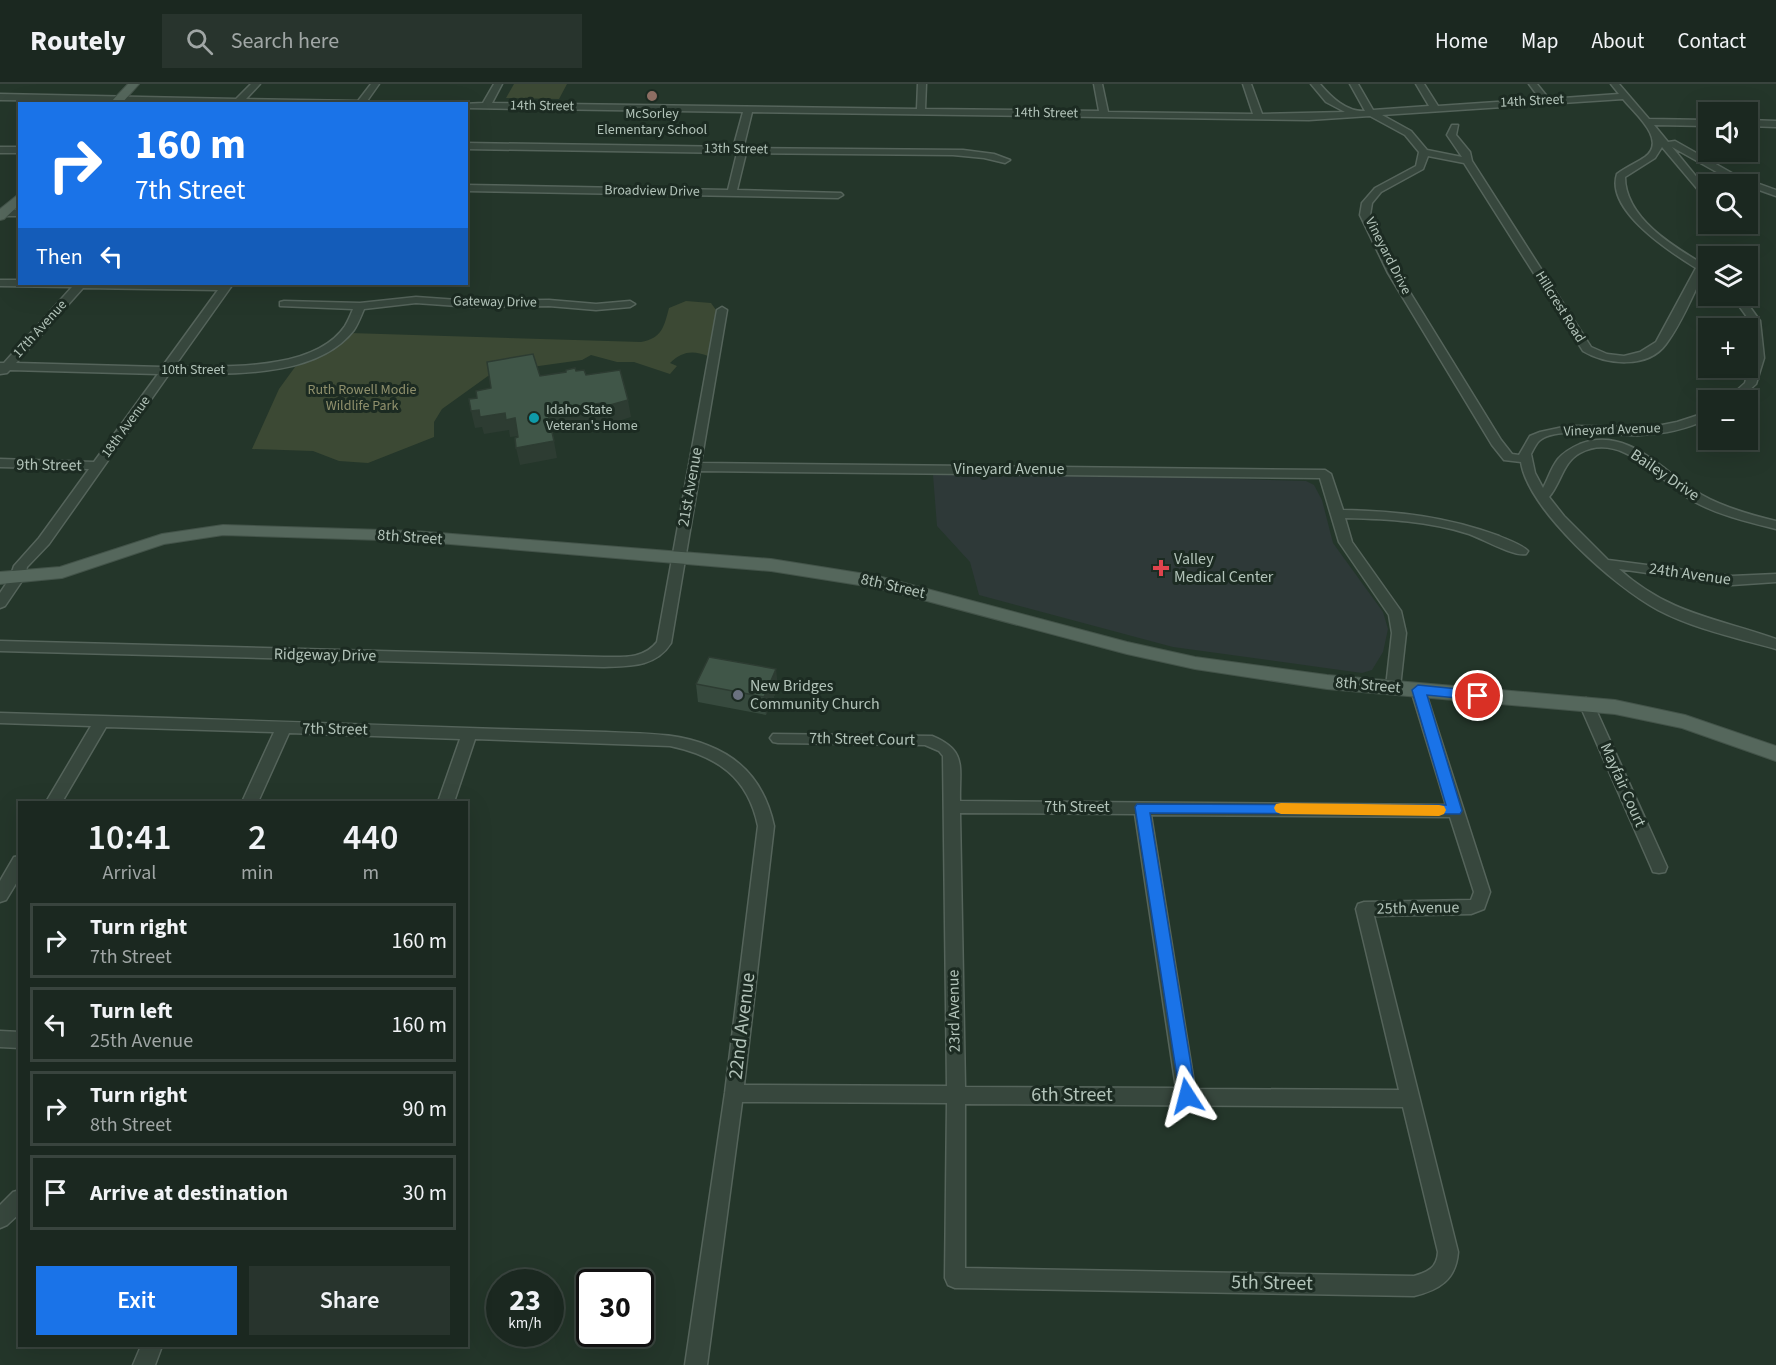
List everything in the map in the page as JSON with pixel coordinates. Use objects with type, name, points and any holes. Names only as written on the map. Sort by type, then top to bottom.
[{"type":"main road","points":[[117,101],[134,84]]},
{"type":"main road","points":[[1,214],[18,199]]},
{"type":"main road","name":"8th Street","points":[[9,578],[72,569],[172,536],[223,530],[414,536],[771,565],[837,574],[937,596],[1127,648],[1195,663],[1286,677],[1525,700],[1543,699],[1586,703],[1643,712],[1684,722],[1776,754]]},
{"type":"street","points":[[0,97],[238,102],[256,84]]},
{"type":"street","points":[[360,102],[375,84]]},
{"type":"street","points":[[486,105],[498,84]]},
{"type":"street","points":[[921,112],[922,84]]},
{"type":"street","points":[[1098,84],[1104,114]]},
{"type":"street","points":[[1247,84],[1258,116]]},
{"type":"street","points":[[1315,84],[1329,100],[1355,114]]},
{"type":"street","points":[[1354,84],[1370,112],[1408,133],[1424,153],[1467,160],[1465,152],[1451,135],[1455,127]]},
{"type":"street","points":[[1419,84],[1434,107]]},
{"type":"street","points":[[1533,84],[1546,101]]},
{"type":"street","points":[[1616,84],[1698,183]]},
{"type":"street","points":[[0,97],[10,89]]},
{"type":"street","name":"14th Street","points":[[468,105],[1258,116],[1355,114],[1625,96]]},
{"type":"street","points":[[732,192],[742,150],[739,146],[748,109]]},
{"type":"street","points":[[1649,122],[1698,123]]},
{"type":"street","points":[[1758,123],[1776,124]]},
{"type":"street","points":[[1658,137],[1734,178],[1776,193]]},
{"type":"street","points":[[1658,137],[1656,152],[1651,157],[1625,170],[1620,176],[1620,189],[1629,207],[1652,231],[1671,248],[1698,265]]},
{"type":"street","name":"13th Street","points":[[468,146],[959,151],[980,153],[1005,160]]},
{"type":"street","points":[[0,150],[18,150]]},
{"type":"street","name":"Vineyard Drive","points":[[1424,153],[1420,167],[1384,186],[1374,195],[1368,203],[1365,215],[1393,273],[1504,453],[1542,498]]},
{"type":"street","name":"Hillcrest Road","points":[[1467,160],[1587,349],[1595,355],[1605,358],[1628,358],[1656,349],[1698,280]]},
{"type":"street","name":"Broadview Drive","points":[[468,188],[838,195]]},
{"type":"street","points":[[1,214],[18,213]]},
{"type":"street","points":[[0,283],[18,283]]},
{"type":"street","name":"17th Avenue","points":[[3,369],[80,285]]},
{"type":"street","name":"18th Avenue","points":[[0,603],[9,578],[36,565],[42,554],[44,541],[227,285]]},
{"type":"street","name":"Gateway Drive","points":[[284,304],[360,306],[416,300],[472,304],[533,303],[596,307],[630,304]]},
{"type":"street","name":"10th Street","points":[[3,369],[252,370],[298,361],[323,349],[343,335],[360,306]]},
{"type":"street","points":[[1743,390],[1750,384],[1758,358],[1755,321],[1744,306]]},
{"type":"street","name":"21st Avenue","points":[[649,658],[660,650],[664,643],[722,310]]},
{"type":"street","name":"Vineyard Avenue","points":[[1526,457],[1534,439],[1551,433],[1648,431],[1698,420]]},
{"type":"street","name":"Vineyard Drive","points":[[1494,436],[1516,453],[1526,457]]},
{"type":"street","name":"Bailey Drive","points":[[1542,498],[1550,489],[1558,466],[1569,455],[1588,445],[1609,444],[1637,454],[1698,499],[1738,515],[1776,525]]},
{"type":"street","points":[[1504,453],[1510,458],[1526,457],[1527,471],[1542,498],[1603,564],[1634,589],[1673,611],[1707,624],[1776,644]]},
{"type":"street","name":"9th Street","points":[[0,464],[99,466]]},
{"type":"street","name":"Vineyard Avenue","points":[[694,467],[1324,474],[1337,514]]},
{"type":"street","points":[[1393,687],[1391,674],[1401,634],[1400,622],[1354,556],[1346,542],[1337,514],[1443,522],[1490,535],[1521,551]]},
{"type":"street","name":"24th Avenue","points":[[1603,564],[1632,566],[1730,581],[1776,578]]},
{"type":"street","name":"Ridgeway Drive","points":[[0,646],[604,662],[649,658]]},
{"type":"street","name":"25th Avenue","points":[[1418,690],[1454,811],[1482,892],[1478,904],[1471,907],[1364,909],[1420,1135]]},
{"type":"street","name":"Mayfair Court","points":[[1586,703],[1659,867]]},
{"type":"street","name":"7th Street","points":[[0,718],[670,740]]},
{"type":"street","points":[[55,801],[101,723]]},
{"type":"street","points":[[250,801],[284,728]]},
{"type":"street","points":[[446,801],[470,732]]},
{"type":"street","name":"7th Street Court","points":[[778,738],[927,740],[944,747]]},
{"type":"street","name":"22nd Avenue","points":[[670,740],[693,745],[724,759],[743,774],[754,789],[765,812],[765,844],[734,1093],[696,1365]]},
{"type":"street","name":"23rd Avenue","points":[[944,747],[951,755],[956,1094],[955,1278]]},
{"type":"street","name":"7th Street","points":[[952,807],[1454,811]]},
{"type":"street","points":[[1142,807],[1187,1096]]},
{"type":"street","points":[[0,895],[18,865]]},
{"type":"street","points":[[0,1039],[18,1040]]},
{"type":"street","name":"6th Street","points":[[734,1093],[1410,1099]]},
{"type":"street","name":"5th Street","points":[[955,1278],[1414,1286],[1425,1284],[1444,1272],[1449,1252],[1420,1135]]},
{"type":"street","points":[[0,1218],[18,1202]]},
{"type":"street","points":[[144,1365],[152,1347]]},
{"type":"shaded area","name":"Valley Medical Center","points":[[1078,474],[1306,481],[1314,485],[1322,500],[1333,543],[1383,612],[1388,629],[1383,652],[1372,670],[1362,673],[1173,647],[979,595],[970,562],[937,526],[933,475]]},
{"type":"green space","points":[[514,84],[567,84],[559,99],[506,98]]},
{"type":"green space","name":"Ruth Rowell Modie Wildlife Park","points":[[686,301],[711,303],[716,310],[708,356],[693,352],[683,354],[670,363],[677,366],[670,374],[634,362],[617,362],[591,355],[582,360],[496,372],[442,409],[434,422],[434,437],[368,463],[339,461],[313,451],[252,449],[279,389],[295,367],[350,333],[641,342],[654,338],[661,331],[669,308]]},
{"type":"building","points":[[533,354],[540,376],[566,372],[566,370],[575,368],[576,371],[584,370],[586,375],[620,370],[628,400],[603,407],[602,403],[547,410],[554,441],[516,448],[515,438],[518,437],[515,418],[506,420],[505,413],[480,417],[479,410],[471,411],[469,399],[477,398],[476,391],[491,388],[487,362]]},
{"type":"building","points":[[709,657],[776,669],[764,697],[696,684]]},
{"type":"slow traffic","points":[[1281,808],[1439,810]]},
{"type":"place","name":"McSorley Elementary School","points":[[652,96]]},
{"type":"place","name":"Idaho State Veteran's Home","points":[[534,418]]},
{"type":"place","name":"Valley Medical Center","points":[[1161,568]]},
{"type":"place","name":"New Bridges Community Church","points":[[738,695]]},
{"type":"route","points":[[1187,1096],[1142,807],[1454,811],[1418,690],[1478,696]]}]
